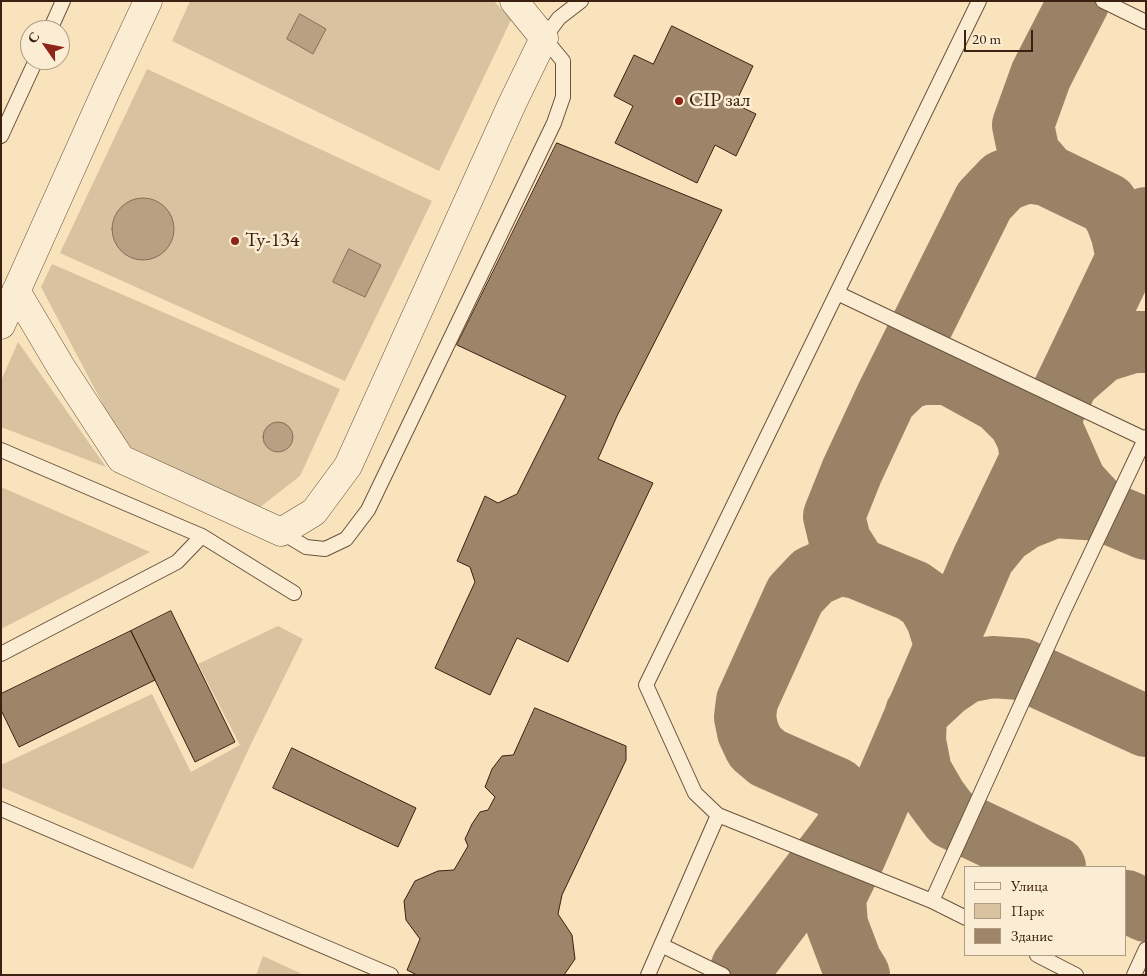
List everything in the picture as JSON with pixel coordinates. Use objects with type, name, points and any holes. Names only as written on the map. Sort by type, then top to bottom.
[{"type":"street","points":[[1,325],[148,1]]},
{"type":"street","points":[[16,291],[61,367],[121,459],[281,532],[314,512],[348,466],[508,113],[544,38],[514,1]]},
{"type":"lane","points":[[54,20],[63,1]]},
{"type":"lane","points":[[281,532],[306,547],[325,549],[346,539],[368,510],[554,123],[564,96],[563,62],[544,38],[559,18],[581,1]]},
{"type":"lane","points":[[964,917],[932,902],[718,816],[695,793],[646,685],[979,1]]},
{"type":"lane","points":[[1103,1],[1146,22]]},
{"type":"lane","points":[[1,136],[31,70]]},
{"type":"lane","points":[[837,293],[1145,438],[1064,610],[932,902]]},
{"type":"lane","points":[[1,450],[202,536],[294,593]]},
{"type":"lane","points":[[1,654],[177,562],[202,536]]},
{"type":"lane","points":[[1,809],[391,975]]},
{"type":"lane","points":[[648,975],[718,816]]},
{"type":"lane","points":[[661,945],[723,975]]},
{"type":"lane","points":[[1134,975],[1146,949]]},
{"type":"lane","points":[[1039,956],[1076,975]]},
{"type":"green space","points":[[190,1],[494,1],[511,20],[439,171],[172,41]]},
{"type":"green space","points":[[147,69],[432,201],[345,381],[60,253]]},
{"type":"green space","points":[[52,264],[340,389],[300,476],[259,508],[124,444],[41,287]]},
{"type":"green space","points":[[18,342],[106,467],[1,427],[1,381]]},
{"type":"green space","points":[[1,487],[150,552],[1,629]]},
{"type":"green space","points":[[278,626],[303,639],[250,746],[193,869],[1,787],[1,765],[152,694],[191,772],[240,745],[198,664]]},
{"type":"green space","points":[[263,956],[304,975],[256,975]]},
{"type":"shaded area","points":[[300,14],[326,29],[313,54],[287,39]]},
{"type":"shaded area","points":[[137,198],[149,198],[165,207],[172,217],[174,229],[172,241],[165,251],[149,260],[137,260],[126,255],[117,246],[112,235],[112,223],[117,212],[126,203]]},
{"type":"shaded area","points":[[349,249],[381,265],[365,297],[333,282]]},
{"type":"shaded area","points":[[278,422],[289,426],[293,437],[289,448],[278,452],[267,448],[263,437],[267,426]]},
{"type":"building","points":[[672,26],[753,66],[735,104],[756,114],[736,156],[715,145],[697,183],[615,143],[633,106],[614,96],[634,55],[653,64]]},
{"type":"building","points":[[557,143],[722,210],[617,416],[598,459],[653,483],[568,662],[517,638],[490,695],[435,668],[475,582],[470,567],[457,561],[485,496],[498,503],[517,494],[566,396],[457,345]]},
{"type":"building","points":[[171,611],[235,742],[195,762],[131,631]]},
{"type":"building","points":[[131,631],[155,680],[19,747],[1,710],[1,694]]},
{"type":"building","points":[[535,708],[626,746],[626,760],[562,895],[558,914],[572,935],[575,959],[564,975],[417,975],[407,970],[420,939],[406,920],[404,901],[415,881],[438,871],[454,870],[468,846],[465,839],[472,824],[480,812],[488,810],[495,797],[485,787],[492,769],[502,756],[513,755]]},
{"type":"building","points":[[292,748],[416,808],[398,847],[273,788]]},
{"type":"taxiway","points":[[1047,175],[1029,154],[1023,125],[1041,75],[1079,1]]},
{"type":"taxiway","points":[[886,398],[984,201],[1003,181],[1027,172],[1047,175],[1107,204],[1116,218],[1127,258]]},
{"type":"taxiway","points":[[859,975],[851,962],[837,925],[835,897],[856,854],[983,559],[1146,218]]},
{"type":"taxiway","points":[[1069,380],[1101,352],[1133,342],[1146,342]]},
{"type":"taxiway","points":[[857,568],[840,541],[834,516],[852,471],[886,398],[906,379],[922,374],[949,374],[1000,402],[1019,421],[1028,439],[1031,459]]},
{"type":"taxiway","points":[[986,554],[1003,533],[1024,519],[1054,507],[1101,510],[1076,483],[1049,422]]},
{"type":"taxiway","points":[[1101,510],[1146,529]]},
{"type":"taxiway","points":[[856,854],[854,820],[847,800],[836,788],[768,758],[755,747],[748,732],[745,717],[747,701],[795,595],[813,576],[838,565],[857,568],[913,591],[927,601],[937,619],[945,645]]},
{"type":"taxiway","points":[[1053,866],[951,818],[936,798],[921,772],[915,741],[916,713],[944,687],[966,672],[992,667],[1021,669],[1146,726]]},
{"type":"taxiway","points":[[739,975],[742,967],[844,832]]},
{"type":"taxiway","points":[[1127,902],[1146,911]]},
{"type":"place","name":"CIP зал","points":[[679,101]]},
{"type":"place","name":"Ту-134","points":[[235,241]]}]
